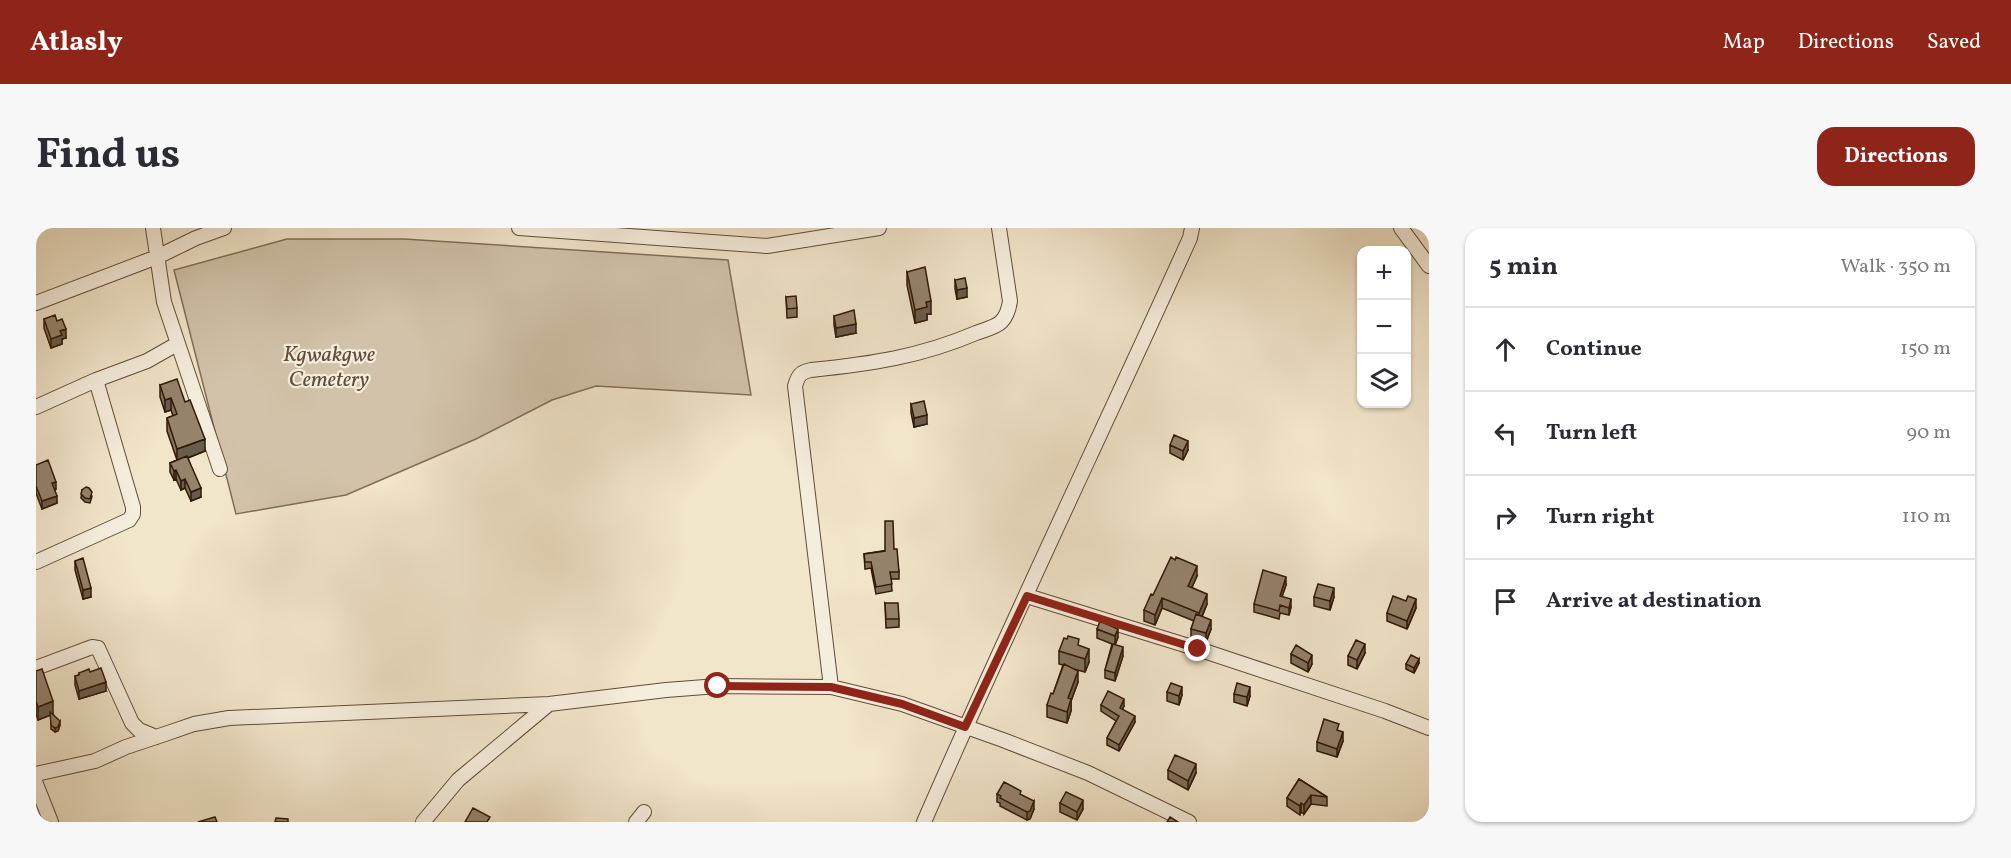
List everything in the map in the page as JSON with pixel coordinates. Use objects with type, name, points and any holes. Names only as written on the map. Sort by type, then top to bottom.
[{"type":"street","points":[[153,228],[164,302],[220,469]]},
{"type":"street","points":[[36,303],[157,257],[196,238],[224,228]]},
{"type":"street","points":[[519,228],[767,246],[879,228]]},
{"type":"street","points":[[831,687],[795,386],[797,377],[811,370],[878,363],[918,354],[1001,323],[1009,310],[1010,301],[999,228]]},
{"type":"street","points":[[924,822],[965,727],[1190,238],[1192,228]]},
{"type":"street","points":[[1401,228],[1429,266]]},
{"type":"street","points":[[36,406],[147,361],[177,344]]},
{"type":"street","points":[[36,562],[129,520],[133,514],[133,507],[96,380]]},
{"type":"street","points":[[1027,596],[1198,649],[1385,711],[1429,728]]},
{"type":"street","points":[[36,668],[92,647],[98,648],[132,723],[139,730],[156,737]]},
{"type":"street","points":[[36,774],[95,761],[126,747],[194,724],[229,718],[549,704],[718,686],[831,687],[902,704],[1088,773],[1189,822]]},
{"type":"street","points":[[423,822],[458,780],[549,704]]},
{"type":"street","points":[[36,784],[51,822]]},
{"type":"green space","name":"Kgwakgwe Cemetery","points":[[287,239],[404,239],[728,260],[751,395],[596,386],[552,400],[476,439],[346,495],[236,514],[174,270]]},
{"type":"building","points":[[925,267],[931,301],[926,302],[927,307],[915,310],[907,272]]},
{"type":"building","points":[[965,278],[967,288],[957,290],[955,280]]},
{"type":"building","points":[[796,296],[797,308],[787,309],[786,297]]},
{"type":"building","points":[[854,310],[856,324],[836,328],[834,316]]},
{"type":"building","points":[[55,315],[57,321],[62,319],[66,329],[60,331],[62,335],[51,339],[44,319]]},
{"type":"building","points":[[177,379],[185,402],[190,400],[205,439],[177,449],[167,418],[177,414],[171,398],[165,400],[160,385]]},
{"type":"building","points":[[924,401],[927,415],[914,418],[911,404]]},
{"type":"building","points":[[1174,435],[1188,441],[1183,451],[1170,445]]},
{"type":"building","points":[[187,456],[201,488],[191,492],[185,479],[181,481],[170,463]]},
{"type":"building","points":[[48,460],[56,482],[52,483],[57,496],[42,501],[36,486],[36,465]]},
{"type":"building","points":[[86,487],[92,492],[90,499],[81,494]]},
{"type":"building","points":[[885,521],[893,521],[894,549],[897,549],[899,572],[890,572],[892,584],[876,587],[871,562],[865,562],[864,554],[885,551]]},
{"type":"building","points":[[1171,557],[1197,566],[1188,586],[1207,594],[1199,613],[1162,598],[1155,615],[1144,610]]},
{"type":"building","points":[[83,558],[91,588],[83,590],[75,561]]},
{"type":"building","points":[[1263,570],[1286,577],[1280,596],[1291,599],[1289,608],[1280,605],[1279,611],[1254,604]]},
{"type":"building","points":[[1318,584],[1334,588],[1330,601],[1314,597]]},
{"type":"building","points":[[1393,596],[1406,601],[1408,596],[1416,599],[1407,621],[1387,613]]},
{"type":"building","points":[[885,603],[898,603],[899,619],[886,619]]},
{"type":"building","points":[[1196,614],[1211,620],[1206,633],[1191,629]]},
{"type":"building","points":[[1100,621],[1118,629],[1115,636],[1097,629]]},
{"type":"building","points":[[1068,636],[1079,639],[1078,645],[1089,649],[1085,659],[1059,651],[1064,638],[1067,639]]},
{"type":"building","points":[[1356,640],[1365,644],[1357,660],[1348,656]]},
{"type":"building","points":[[1113,644],[1123,647],[1115,673],[1105,670]]},
{"type":"building","points":[[1296,645],[1312,655],[1308,663],[1291,654]]},
{"type":"building","points":[[1411,655],[1419,659],[1414,668],[1406,664]]},
{"type":"building","points":[[1064,664],[1078,671],[1068,698],[1071,699],[1067,712],[1047,705]]},
{"type":"building","points":[[101,668],[106,682],[79,691],[75,676],[89,669],[90,672]]},
{"type":"building","points":[[42,669],[53,701],[38,707],[36,671]]},
{"type":"building","points":[[1171,683],[1182,687],[1179,696],[1167,692]]},
{"type":"building","points":[[1237,683],[1250,687],[1247,697],[1234,694]]},
{"type":"building","points":[[1108,691],[1124,699],[1120,708],[1135,716],[1119,745],[1107,738],[1119,716],[1101,705]]},
{"type":"building","points":[[50,712],[60,721],[58,727],[51,725]]},
{"type":"building","points":[[1324,719],[1339,724],[1337,730],[1343,732],[1337,749],[1317,742]]},
{"type":"building","points":[[1175,755],[1196,764],[1188,781],[1168,770]]},
{"type":"building","points":[[1299,779],[1327,797],[1311,795],[1304,805],[1301,803],[1300,806],[1287,798]]},
{"type":"building","points":[[1004,782],[1034,801],[1030,811],[1027,812],[1000,798],[1001,796],[997,794]]},
{"type":"building","points":[[1066,792],[1083,800],[1077,812],[1060,803]]},
{"type":"building","points":[[473,808],[490,817],[487,822],[465,822]]},
{"type":"building","points":[[215,817],[217,822],[198,822]]},
{"type":"building","points":[[1170,817],[1178,822],[1167,822]]},
{"type":"building","points":[[276,818],[288,819],[288,822],[275,822]]},
{"type":"route","points":[[718,686],[831,687],[902,704],[965,727],[1027,596],[1198,649]]}]
